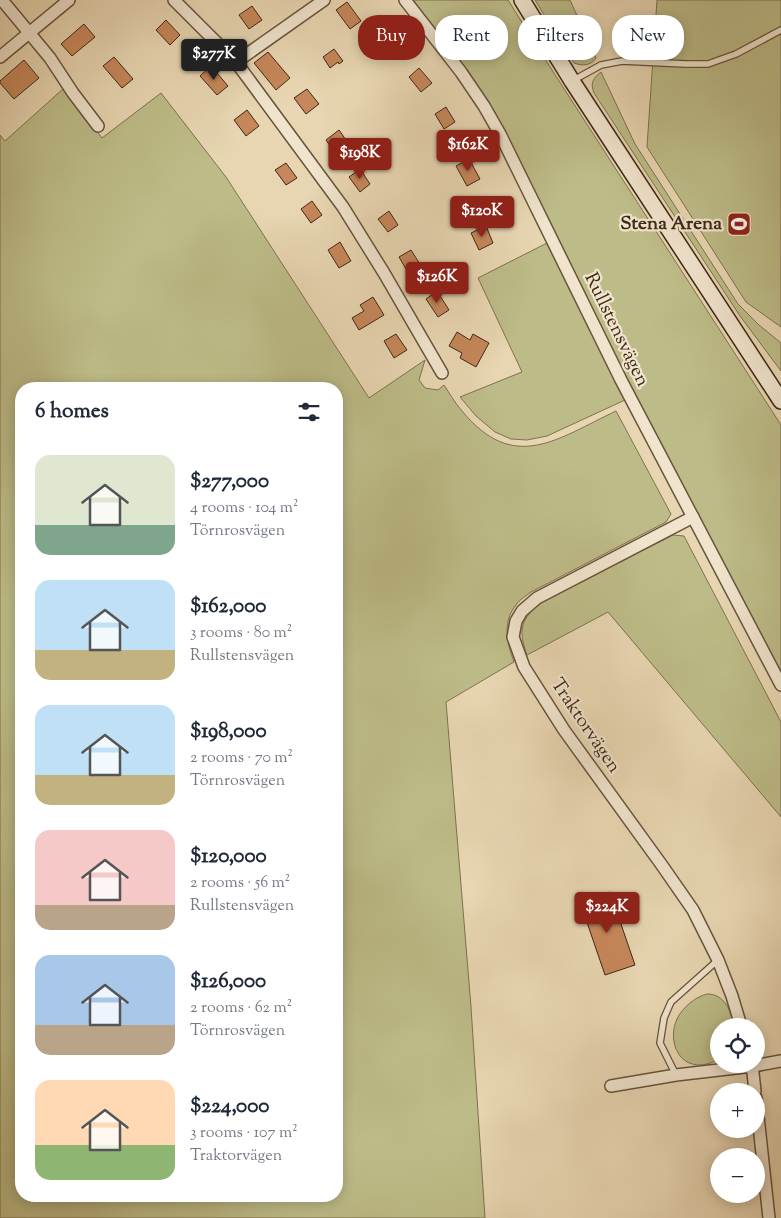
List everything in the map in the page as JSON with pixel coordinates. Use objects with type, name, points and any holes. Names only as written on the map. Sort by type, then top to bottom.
[{"type":"main road","points":[[522,0],[572,81],[780,397]]},
{"type":"street","points":[[2,0],[50,58],[98,126]]},
{"type":"street","points":[[0,57],[69,0]]},
{"type":"street","points":[[174,0],[236,62],[343,208],[384,273],[442,373]]},
{"type":"street","points":[[236,62],[324,0]]},
{"type":"street","name":"Rullstensvägen","points":[[405,0],[462,72],[500,134],[620,380],[781,685]]},
{"type":"street","name":"Traktorvägen","points":[[693,517],[537,598],[522,611],[516,621],[513,637],[524,667],[559,722],[693,910],[718,960],[739,1018]]},
{"type":"street","points":[[765,1063],[781,1061]]},
{"type":"street","points":[[611,1086],[710,1071]]},
{"type":"street","points":[[760,1138],[769,1218]]},
{"type":"lane","points":[[572,81],[601,65],[622,61],[708,64],[736,54],[781,30]]},
{"type":"lane","points":[[676,1075],[660,1043],[664,1018],[671,1002],[718,960]]},
{"type":"shaded area","points":[[413,0],[508,0],[518,16],[518,60],[546,60],[781,425],[781,673],[469,74],[458,60],[508,60],[508,15],[435,15],[435,29]]},
{"type":"shaded area","points":[[535,0],[570,0],[577,15],[544,15]]},
{"type":"shaded area","name":"Stena Arena","points":[[657,0],[781,0],[781,327],[746,302],[647,147],[653,60],[684,60],[684,15],[656,15]]},
{"type":"shaded area","points":[[572,60],[595,60],[586,65],[574,63]]},
{"type":"shaded area","points":[[601,72],[635,144],[738,304],[781,343],[781,371],[740,316],[594,93],[593,81]]},
{"type":"shaded area","points":[[64,88],[102,138],[161,93],[226,177],[369,398],[425,360],[419,380],[425,388],[438,390],[444,385],[462,411],[481,430],[500,442],[518,446],[536,445],[555,440],[616,411],[671,514],[666,522],[531,592],[517,603],[507,625],[509,647],[514,662],[446,702],[471,1007],[485,1218],[0,1218],[0,135],[5,141]]},
{"type":"shaded area","points":[[547,243],[625,400],[547,436],[527,440],[511,439],[495,432],[476,416],[460,397],[522,372],[478,278]]},
{"type":"shaded area","points":[[673,535],[684,536],[781,722],[781,817],[608,612],[527,655],[522,639],[523,626],[529,614],[542,602]]},
{"type":"shaded area","points":[[707,994],[718,997],[726,1004],[732,1018],[710,1018],[710,1063],[701,1065],[685,1061],[680,1056],[676,1050],[673,1034],[679,1015],[698,998]]},
{"type":"building","points":[[347,2],[358,17],[358,23],[350,29],[336,10]]},
{"type":"building","points":[[252,6],[262,20],[249,29],[239,15]]},
{"type":"building","points":[[166,20],[180,35],[170,45],[156,30]]},
{"type":"building","points":[[84,24],[95,37],[72,56],[61,44]]},
{"type":"building","points":[[334,49],[343,61],[330,68],[323,57]]},
{"type":"building","points":[[268,52],[290,78],[276,90],[254,63]]},
{"type":"building","points":[[114,57],[133,79],[122,88],[103,66]]},
{"type":"building","points":[[24,60],[39,78],[14,99],[0,81]]},
{"type":"building","points":[[211,66],[228,86],[217,95],[200,76]]},
{"type":"building","points":[[419,68],[432,83],[421,92],[409,77]]},
{"type":"building","points":[[307,89],[319,104],[306,114],[294,98]]},
{"type":"building","points":[[446,107],[455,122],[444,129],[435,114]]},
{"type":"building","points":[[247,110],[259,126],[246,136],[234,120]]},
{"type":"building","points":[[339,130],[348,143],[335,153],[326,140]]},
{"type":"building","points":[[469,159],[480,179],[467,186],[456,166]]},
{"type":"building","points":[[286,163],[297,178],[286,185],[275,170]]},
{"type":"building","points":[[360,169],[370,184],[360,192],[349,177]]},
{"type":"building","points":[[312,201],[322,215],[311,223],[301,209]]},
{"type":"building","points":[[389,211],[398,225],[388,232],[378,219]]},
{"type":"building","points":[[486,226],[493,243],[479,250],[471,233]]},
{"type":"building","points":[[340,242],[351,261],[339,268],[328,250]]},
{"type":"building","points":[[411,250],[423,269],[410,276],[399,257]]},
{"type":"building","points":[[437,291],[449,310],[438,317],[426,299]]},
{"type":"building","points":[[373,297],[384,315],[359,330],[352,318],[364,311],[360,305]]},
{"type":"building","points":[[457,332],[470,340],[473,334],[489,343],[476,367],[460,358],[462,353],[449,346]]},
{"type":"building","points":[[396,334],[407,350],[394,358],[384,341]]},
{"type":"building","points":[[610,892],[635,965],[605,975],[580,902]]},
{"type":"place","name":"Stena Arena","points":[[739,224]]}]
